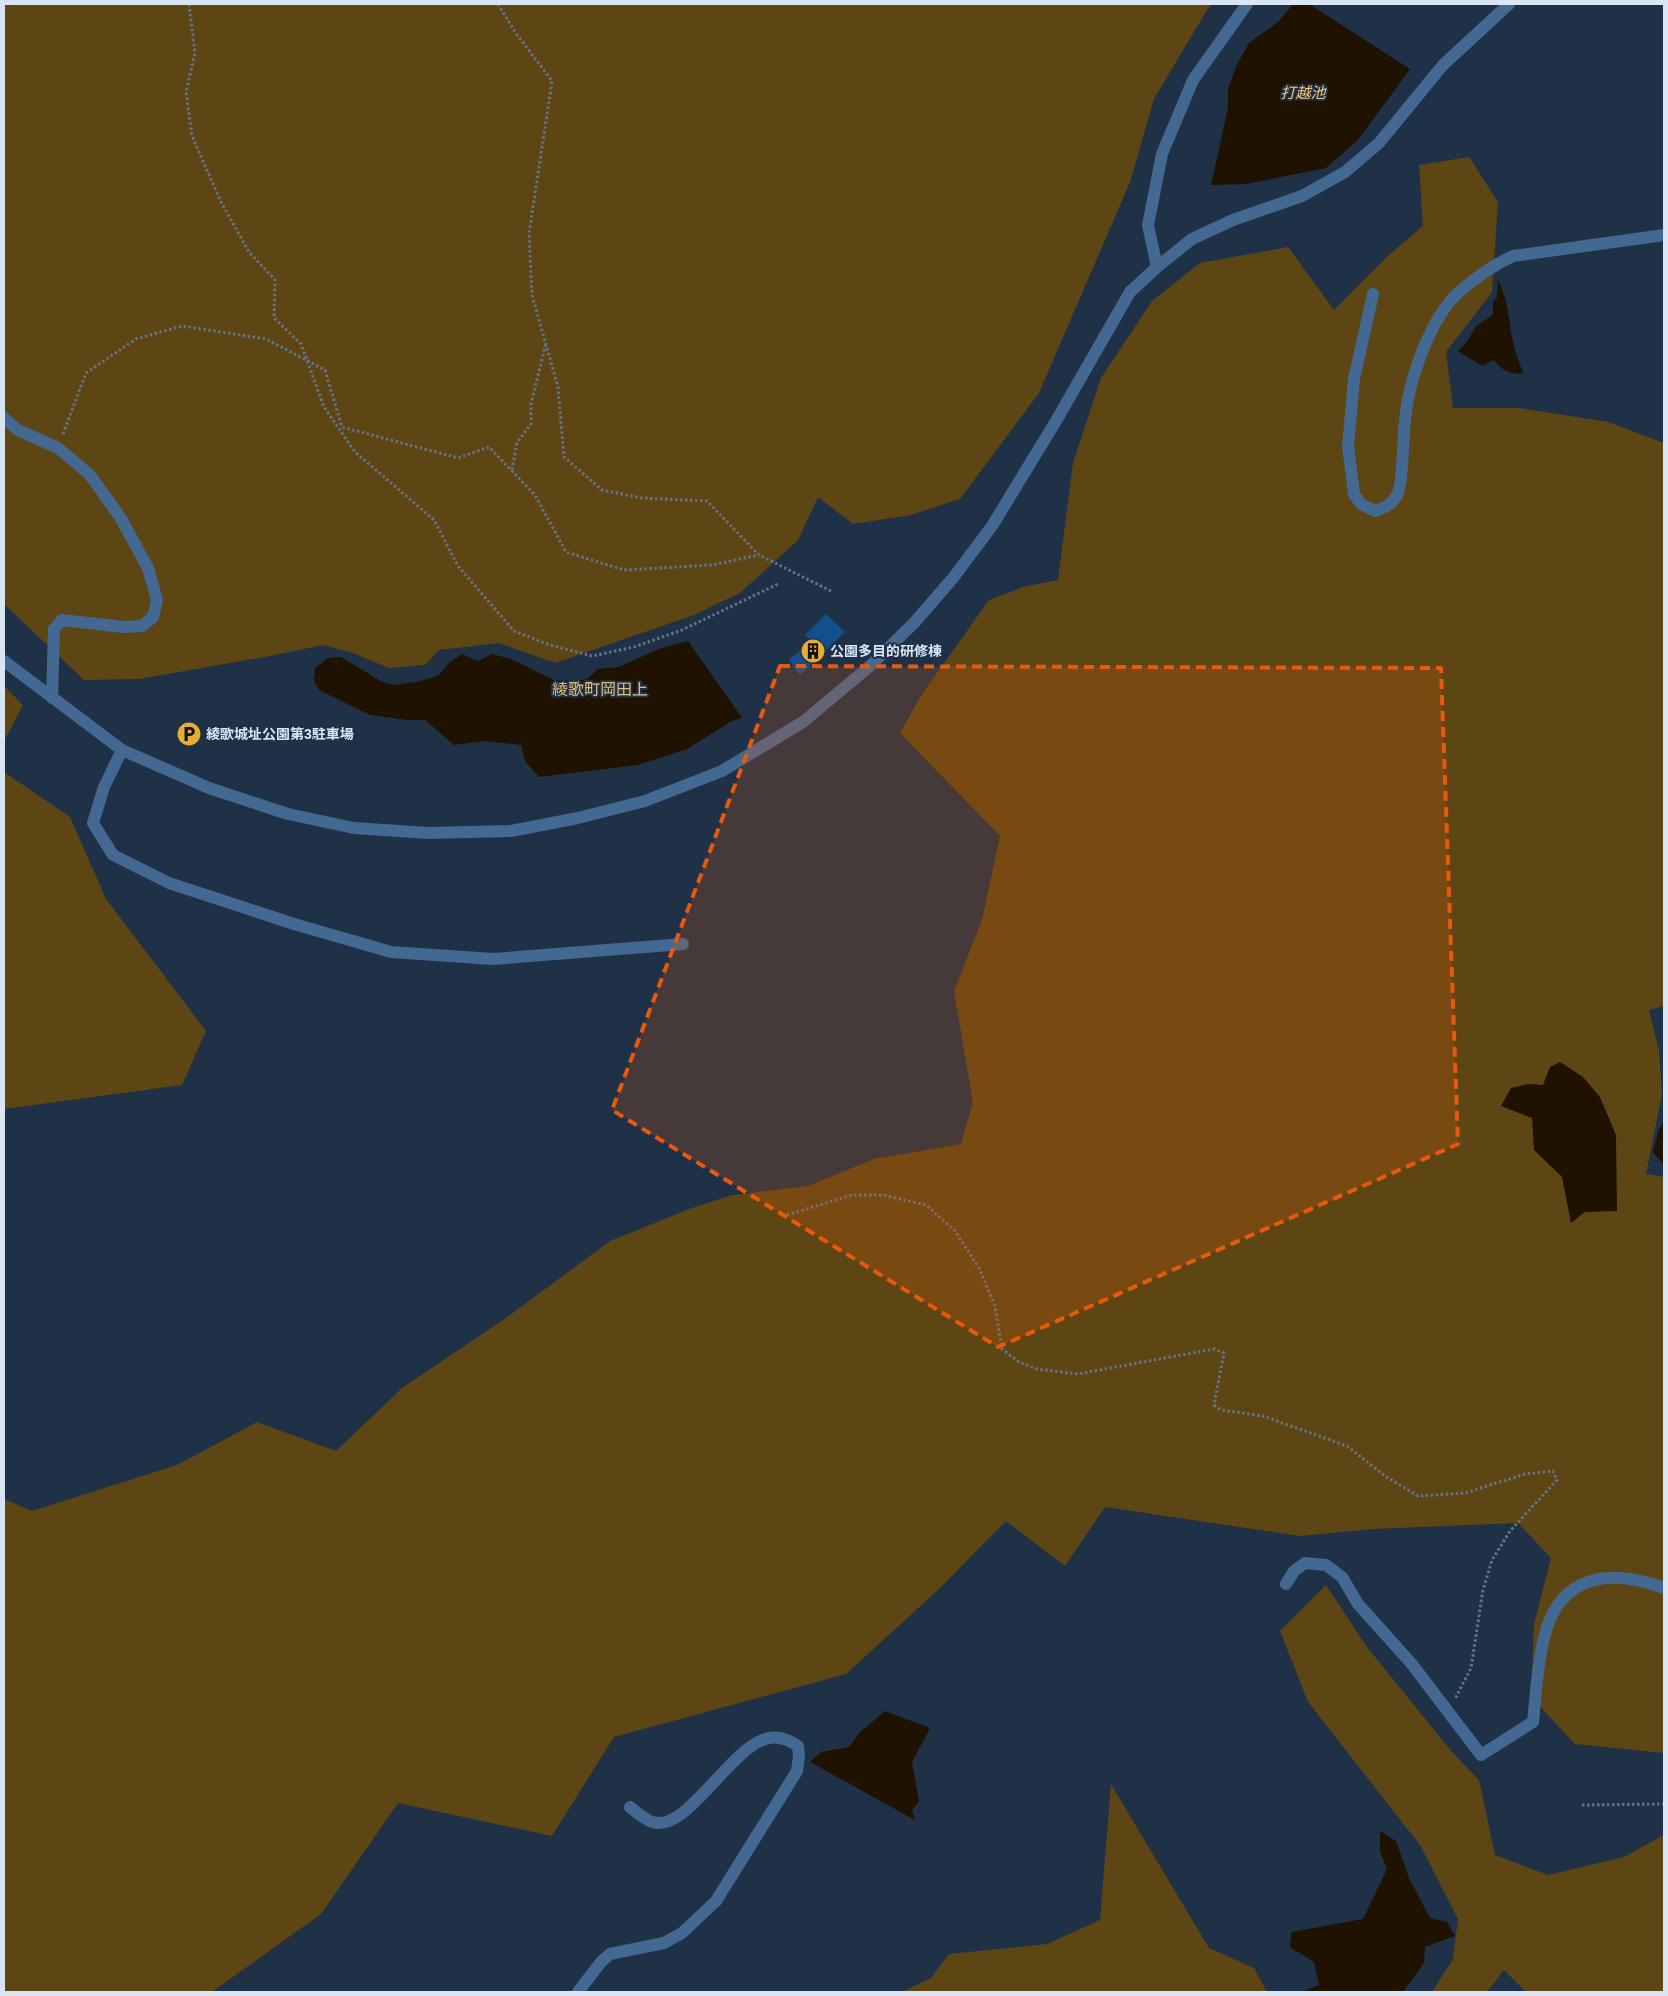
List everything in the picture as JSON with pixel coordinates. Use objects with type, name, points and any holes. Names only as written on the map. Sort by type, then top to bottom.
[{"type":"street","points":[[1156,267],[1148,225],[1162,154],[1193,80],[1247,4]]},
{"type":"street","points":[[4,661],[122,750],[209,788],[288,814],[354,828],[428,833],[511,831],[578,818],[645,801],[722,771],[802,722],[870,666],[914,623],[953,578],[992,526],[1056,421],[1130,292],[1156,267],[1192,239],[1233,220],[1302,196],[1345,172],[1379,143],[1443,65],[1509,4]]},
{"type":"street","points":[[1373,294],[1354,379],[1348,446],[1354,494],[1361,504],[1375,511],[1390,505],[1399,491],[1406,406],[1419,362],[1437,321],[1458,293],[1495,264],[1513,256],[1664,235]]},
{"type":"street","points":[[4,418],[18,430],[58,448],[90,475],[120,517],[148,568],[157,600],[153,617],[142,626],[123,627],[62,620],[54,629],[52,698]]},
{"type":"street","points":[[122,750],[104,787],[93,823],[113,855],[169,883],[294,924],[391,952],[493,959],[683,944]]},
{"type":"street","points":[[1286,1584],[1294,1571],[1305,1563],[1326,1565],[1342,1577],[1358,1604],[1411,1663],[1481,1755],[1532,1722],[1544,1638],[1552,1614],[1563,1598],[1583,1584],[1606,1577],[1626,1577],[1664,1588]]},
{"type":"street","points":[[578,1992],[601,1962],[610,1954],[664,1943],[682,1933],[716,1901],[796,1771],[799,1756],[798,1746],[786,1738],[770,1738],[759,1742],[746,1750],[685,1811],[672,1821],[653,1822],[630,1807]]},
{"type":"path","points":[[189,4],[195,53],[186,92],[192,136],[221,202],[249,252],[275,280],[274,318],[301,344],[324,408],[355,452],[434,520],[458,566],[514,631],[550,645],[592,656],[634,648],[682,630],[778,584]]},
{"type":"path","points":[[498,4],[515,32],[552,81],[530,234],[532,295],[558,387],[564,457],[602,490],[642,498],[707,501],[759,555],[831,591]]},
{"type":"path","points":[[58,448],[86,373],[136,339],[182,326],[266,339],[325,370],[342,427],[458,458],[489,446],[535,495],[566,552],[624,570],[712,565],[759,555]]},
{"type":"path","points":[[512,470],[517,443],[531,424],[531,404],[546,342]]},
{"type":"path","points":[[787,1215],[852,1195],[883,1195],[926,1205],[955,1231],[979,1268],[995,1306],[1002,1349],[1019,1362],[1037,1369],[1078,1374],[1214,1349],[1224,1353],[1214,1405],[1221,1410],[1264,1416],[1347,1446],[1385,1476],[1418,1496],[1465,1493],[1525,1474],[1553,1471],[1557,1480],[1510,1531],[1492,1560],[1483,1590],[1471,1668],[1448,1713]]},
{"type":"path","points":[[1582,1805],[1664,1804]]},
{"type":"highlighted area","points":[[780,666],[1441,668],[1458,1144],[998,1347],[612,1110]]},
{"type":"shaded area","points":[[4,4],[1213,4],[1207,10],[1154,99],[1130,182],[1039,393],[960,499],[911,515],[853,524],[818,497],[798,540],[740,593],[694,615],[555,663],[499,643],[439,650],[425,665],[389,668],[353,653],[323,645],[139,679],[84,680],[4,604]]},
{"type":"shaded area","points":[[1469,157],[1498,202],[1492,292],[1446,352],[1453,408],[1519,408],[1608,422],[1664,443],[1664,1006],[1649,1010],[1659,1051],[1662,1094],[1646,1174],[1664,1177],[1664,1753],[1575,1744],[1531,1697],[1534,1624],[1551,1558],[1518,1523],[1373,1529],[1300,1536],[1105,1507],[1065,1566],[1006,1521],[938,1590],[846,1674],[614,1737],[552,1836],[398,1803],[321,1914],[212,1992],[4,1992],[4,1499],[32,1511],[177,1465],[257,1422],[336,1451],[402,1388],[506,1318],[610,1241],[692,1208],[732,1195],[808,1186],[874,1159],[961,1144],[973,1102],[954,991],[982,920],[1000,836],[900,733],[922,694],[989,600],[1023,587],[1058,580],[1073,463],[1101,378],[1152,301],[1200,263],[1288,247],[1334,310],[1390,254],[1423,226],[1419,165]]},
{"type":"shaded area","points":[[4,686],[23,705],[4,741]]},
{"type":"shaded area","points":[[4,772],[70,817],[106,899],[206,1031],[182,1085],[4,1109]]},
{"type":"shaded area","points":[[1326,1585],[1367,1647],[1452,1752],[1479,1780],[1495,1855],[1548,1875],[1624,1857],[1664,1835],[1664,1992],[1526,1992],[1504,1970],[1487,1992],[1432,1992],[1453,1959],[1458,1919],[1420,1845],[1308,1702],[1280,1631]]},
{"type":"shaded area","points":[[1111,1784],[1209,1948],[1254,1968],[1267,1992],[902,1992],[931,1978],[949,1954],[1047,1944],[1100,1920]]},
{"type":"water","name":"打越池","points":[[1293,4],[1309,4],[1410,69],[1358,140],[1326,168],[1247,184],[1211,185],[1228,108],[1228,89],[1237,64],[1249,43],[1278,22]]},
{"type":"water","points":[[1498,279],[1507,306],[1514,347],[1523,372],[1521,374],[1506,371],[1494,360],[1482,366],[1458,351],[1466,343],[1476,326],[1493,315],[1493,302],[1497,297]]},
{"type":"water","points":[[688,641],[742,718],[732,721],[687,749],[638,765],[539,777],[525,761],[521,745],[484,741],[454,745],[425,720],[407,720],[370,715],[319,690],[314,681],[315,668],[328,658],[341,657],[381,681],[393,685],[416,682],[438,676],[450,662],[462,654],[478,661],[492,654],[511,659],[554,680],[573,681],[587,679],[598,669],[619,667],[661,648]]},
{"type":"water","points":[[1560,1062],[1583,1077],[1600,1097],[1616,1135],[1617,1211],[1585,1212],[1571,1223],[1562,1177],[1534,1150],[1532,1118],[1501,1106],[1511,1088],[1528,1084],[1543,1085],[1550,1067]]},
{"type":"water","points":[[1664,1122],[1664,1165],[1653,1152],[1659,1129]]},
{"type":"water","points":[[885,1711],[930,1728],[912,1762],[919,1802],[912,1810],[915,1820],[810,1762],[821,1752],[849,1747],[859,1733]]},
{"type":"water","points":[[1380,1831],[1396,1841],[1409,1878],[1430,1918],[1447,1922],[1455,1936],[1425,1947],[1424,1963],[1403,1992],[1302,1992],[1319,1985],[1314,1962],[1290,1947],[1291,1932],[1363,1919],[1387,1869],[1380,1851]]},
{"type":"building","name":"公園多目的研修棟","points":[[826,614],[845,632],[800,675],[789,660],[812,641],[805,635]]},
{"type":"place","name":"公園多目的研修棟","points":[[813,651]]},
{"type":"place","name":"綾歌城址公園第3駐車場","points":[[189,734]]},
{"type":"district","name":"綾歌町岡田上","points":[[600,689]]}]
